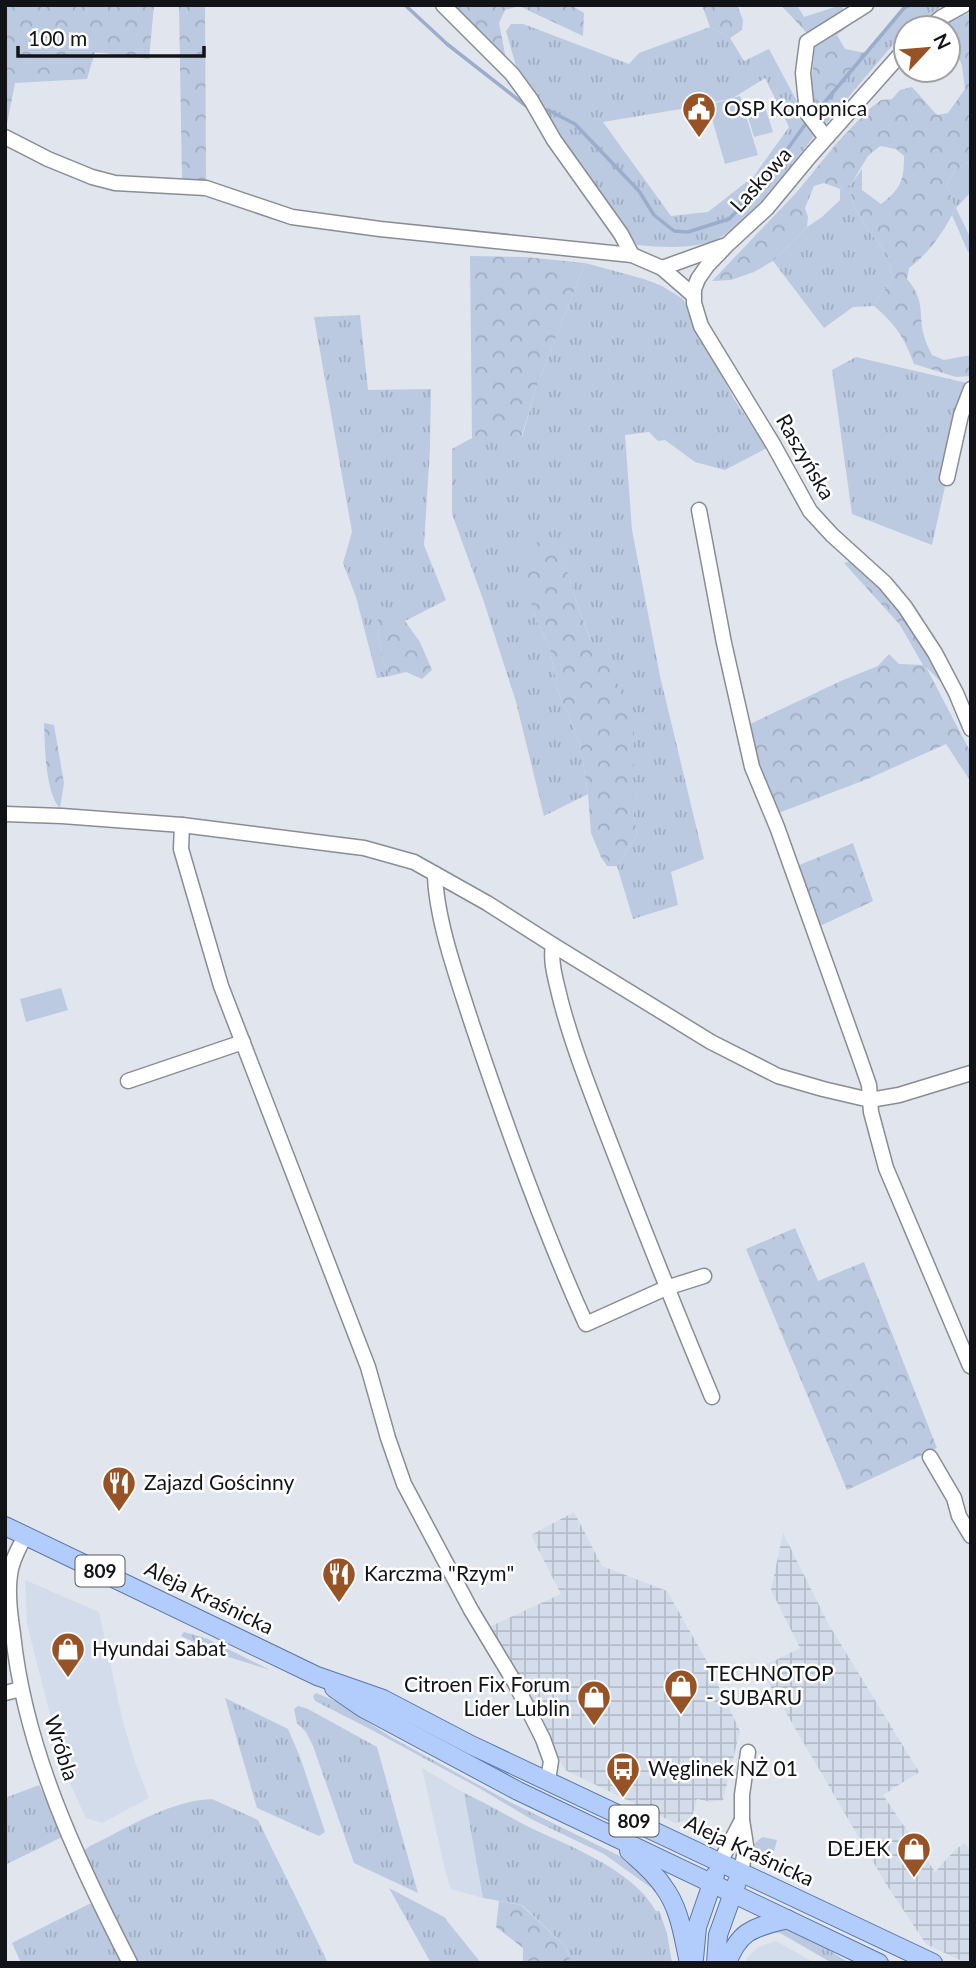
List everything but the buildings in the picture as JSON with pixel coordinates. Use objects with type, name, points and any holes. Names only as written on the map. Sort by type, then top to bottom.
[{"type":"main road","name":"Aleja Kraśnicka","points":[[5,1526],[317,1676],[383,1699],[471,1745],[933,1963]]},
{"type":"main road","name":"Aleja Kraśnicka","points":[[317,1676],[363,1708],[518,1791],[879,1963]]},
{"type":"main road","points":[[616,1839],[651,1871],[671,1898],[692,1963]]},
{"type":"main road","points":[[692,1963],[697,1927],[720,1862]]},
{"type":"main road","points":[[716,1963],[718,1935],[741,1872]]},
{"type":"main road","points":[[727,1963],[735,1943],[746,1934],[787,1919]]},
{"type":"street","points":[[443,5],[512,74],[621,234],[632,255]]},
{"type":"street","points":[[828,136],[823,134],[807,113],[803,73],[807,42],[866,5]]},
{"type":"street","name":"Laskowa","points":[[694,295],[702,273],[728,244],[767,208],[892,64]]},
{"type":"street","points":[[5,137],[92,177],[115,183],[206,188],[292,217],[380,229],[632,255],[662,268],[694,295]]},
{"type":"street","name":"Laskowa","points":[[662,268],[728,244]]},
{"type":"street","name":"Raszyńska","points":[[694,295],[695,312],[701,326],[774,444],[810,511],[898,598],[935,653],[956,692],[971,729]]},
{"type":"street","points":[[947,478],[961,415],[971,389]]},
{"type":"street","points":[[699,510],[724,643],[752,767],[777,827],[856,1046],[869,1085],[871,1112],[886,1168],[970,1366]]},
{"type":"street","points":[[5,814],[182,825],[365,848],[414,863],[435,874],[487,903],[711,1042],[778,1076],[870,1100],[888,1098],[971,1073]]},
{"type":"street","points":[[182,825],[181,849],[221,986],[368,1367],[404,1484],[471,1610],[515,1683],[543,1739],[551,1761],[548,1780]]},
{"type":"street","points":[[435,874],[435,895],[441,918],[484,1059],[540,1212],[586,1324],[666,1288],[704,1276]]},
{"type":"street","points":[[552,945],[551,957],[555,975],[580,1066],[666,1288],[712,1397]]},
{"type":"street","points":[[128,1082],[243,1042]]},
{"type":"street","points":[[930,1457],[954,1498],[959,1516],[971,1536]]},
{"type":"street","name":"Wróbla","points":[[25,1536],[9,1576],[11,1623],[21,1689],[37,1747],[70,1839],[130,1963]]},
{"type":"street","points":[[5,1693],[21,1689]]},
{"type":"street","points":[[741,1872],[746,1845],[742,1795],[748,1752]]},
{"type":"street","points":[[720,1862],[742,1820]]},
{"type":"shaded area","points":[[574,1512],[602,1566],[667,1591],[705,1658],[740,1731],[723,1800],[711,1802],[697,1799],[691,1820],[675,1823],[565,1770],[487,1628],[561,1594],[531,1535]]},
{"type":"shaded area","points":[[783,1533],[829,1625],[919,1772],[883,1795],[935,1872],[965,1843],[971,1852],[971,1963],[926,1944],[886,1884],[760,1668],[800,1648],[771,1590]]},
{"type":"shaded area","points":[[25,1580],[99,1612],[123,1722],[149,1798],[102,1823],[86,1818],[48,1736],[55,1734],[27,1624]]},
{"type":"shaded area","points":[[422,1768],[464,1793],[483,1898],[451,1889]]},
{"type":"shaded area","points":[[776,1941],[815,1963],[746,1963],[746,1959],[758,1947]]},
{"type":"green space","points":[[5,5],[154,5],[149,59],[95,52],[87,79],[15,83],[7,124]]},
{"type":"green space","points":[[179,5],[205,5],[206,183],[182,179]]},
{"type":"green space","points":[[454,5],[571,5],[584,13],[583,36],[519,6],[505,10],[499,23],[506,59]]},
{"type":"green space","points":[[702,5],[737,5],[743,20],[742,30],[730,38],[710,27]]},
{"type":"green space","points":[[781,5],[797,5],[804,17],[841,5],[850,25],[837,35],[845,49],[866,53],[814,115],[810,101],[815,42]]},
{"type":"green space","points":[[910,5],[940,7],[931,14],[899,14]]},
{"type":"green space","points":[[971,12],[971,160],[956,170],[947,183],[955,209],[935,242],[909,268],[907,279],[917,295],[926,343],[932,355],[944,360],[971,355],[971,376],[956,377],[914,364],[898,332],[874,306],[893,279],[888,255],[868,230],[855,208],[850,192],[862,190],[881,204],[888,199],[897,189],[903,172],[904,156],[896,149],[880,146],[868,156],[851,184],[840,189],[824,183],[814,186],[805,208],[807,227],[773,261],[754,272],[731,280],[712,281],[796,193],[836,144],[881,100],[892,99],[900,90],[912,87],[937,115],[948,113],[965,89],[962,16]]},
{"type":"green space","points":[[892,22],[892,46],[824,126],[815,115]]},
{"type":"green space","points":[[511,24],[523,24],[629,64],[639,53],[710,27],[730,38],[744,61],[769,49],[815,135],[765,197],[735,227],[720,237],[689,246],[637,245],[545,117],[516,66],[506,31]],"holes":[[[765,78],[789,127],[754,176],[708,212],[671,216],[603,122],[733,98]]]},
{"type":"green space","points":[[740,96],[758,155],[725,164],[708,105]]},
{"type":"green space","points":[[762,98],[773,132],[754,137],[744,103]]},
{"type":"green space","points":[[971,160],[971,192],[956,208],[971,239],[971,250],[968,252],[952,215],[955,209],[947,183],[956,170]]},
{"type":"green space","points":[[862,169],[862,190],[850,193],[868,230],[888,255],[893,279],[874,306],[853,307],[824,328],[773,261],[807,227],[840,200],[840,189],[851,184]]},
{"type":"green space","points":[[470,256],[525,257],[585,263],[536,388],[521,438],[472,438]]},
{"type":"green space","points":[[585,263],[644,279],[683,299],[734,399],[767,448],[725,470],[695,462],[665,440],[658,441],[649,432],[625,435],[632,530],[660,676],[704,859],[671,872],[678,905],[633,919],[617,866],[637,835],[633,809],[591,641],[560,546],[533,612],[550,650],[558,691],[580,743],[588,794],[544,816],[516,702],[452,514],[452,449],[472,438],[522,437],[536,388]]},
{"type":"green space","points":[[360,315],[368,390],[431,389],[424,545],[446,600],[405,621],[383,607],[378,609],[381,651],[390,676],[377,678],[356,597],[343,563],[352,532],[314,317]]},
{"type":"green space","points":[[856,357],[971,384],[961,415],[932,545],[852,514],[832,370]]},
{"type":"green space","points":[[535,542],[560,545],[590,639],[609,661],[634,727],[633,809],[637,835],[617,866],[607,866],[591,833],[580,743],[558,691],[550,650],[533,612],[522,556]]},
{"type":"green space","points":[[853,560],[868,572],[894,602],[946,687],[926,667],[971,753],[971,782],[946,744],[870,778],[776,814],[761,781],[748,725],[878,666],[889,654],[899,664],[923,665],[900,625],[844,563]]},
{"type":"green space","points":[[383,606],[405,621],[420,642],[432,670],[422,679],[406,672],[390,676],[383,660],[379,635],[378,609]]},
{"type":"green space","points":[[44,723],[54,725],[64,783],[60,808],[51,791]]},
{"type":"green space","points":[[853,843],[873,901],[818,927],[797,866]]},
{"type":"green space","points":[[61,988],[68,1010],[26,1022],[20,999]]},
{"type":"green space","points":[[795,1228],[818,1281],[864,1262],[937,1448],[847,1490],[746,1249]]},
{"type":"green space","points":[[184,1632],[208,1639],[270,1670],[219,1654],[181,1636]]},
{"type":"green space","points":[[316,1693],[335,1701],[391,1737],[510,1802],[630,1861],[638,1866],[657,1892],[604,1854],[531,1819],[479,1788],[315,1701],[313,1696]]},
{"type":"green space","points":[[225,1698],[288,1729],[325,1832],[319,1836],[257,1808]]},
{"type":"green space","points":[[298,1706],[377,1747],[418,1893],[354,1863],[313,1746],[306,1732],[297,1723],[294,1709]]},
{"type":"green space","points":[[39,1785],[64,1836],[5,1865],[5,1798]]},
{"type":"green space","points":[[464,1793],[598,1860],[631,1883],[656,1911],[659,1911],[667,1933],[672,1963],[571,1963],[566,1947],[522,1905],[483,1898]]},
{"type":"green space","points":[[212,1799],[258,1820],[328,1963],[136,1963],[82,1852],[164,1810]]},
{"type":"green space","points":[[763,1837],[777,1840],[769,1871],[758,1866],[752,1854],[756,1842]]},
{"type":"green space","points":[[389,1888],[444,1917],[481,1963],[431,1963]]},
{"type":"green space","points":[[499,1901],[521,1905],[566,1947],[571,1963],[523,1963],[523,1948],[496,1927]]},
{"type":"green space","points":[[89,1904],[95,1904],[124,1963],[21,1963],[12,1943]]},
{"type":"green space","points":[[782,1929],[809,1938],[850,1963],[832,1963],[780,1933],[761,1933]]},
{"type":"waterway","points":[[405,5],[447,44],[530,109]]},
{"type":"waterway","points":[[814,115],[904,8],[910,5]]},
{"type":"waterway","points":[[541,110],[548,110],[575,124],[639,191],[654,215],[674,231],[688,232],[729,219],[760,187],[807,122]]},
{"type":"place","name":"OSP Konopnica","points":[[699,139]]},
{"type":"place","name":"Zajazd Gościnny","points":[[119,1513]]},
{"type":"place","name":"Karczma \"Rzym\"","points":[[339,1604]]},
{"type":"place","name":"Hyundai Sabat","points":[[68,1679]]},
{"type":"place","name":"TECHNOTOP - SUBARU","points":[[681,1716]]},
{"type":"place","name":"Citroen Fix Forum Lider Lublin","points":[[594,1727]]},
{"type":"place","name":"Węglinek NŻ 01","points":[[623,1799]]},
{"type":"place","name":"DEJEK","points":[[914,1879]]}]
